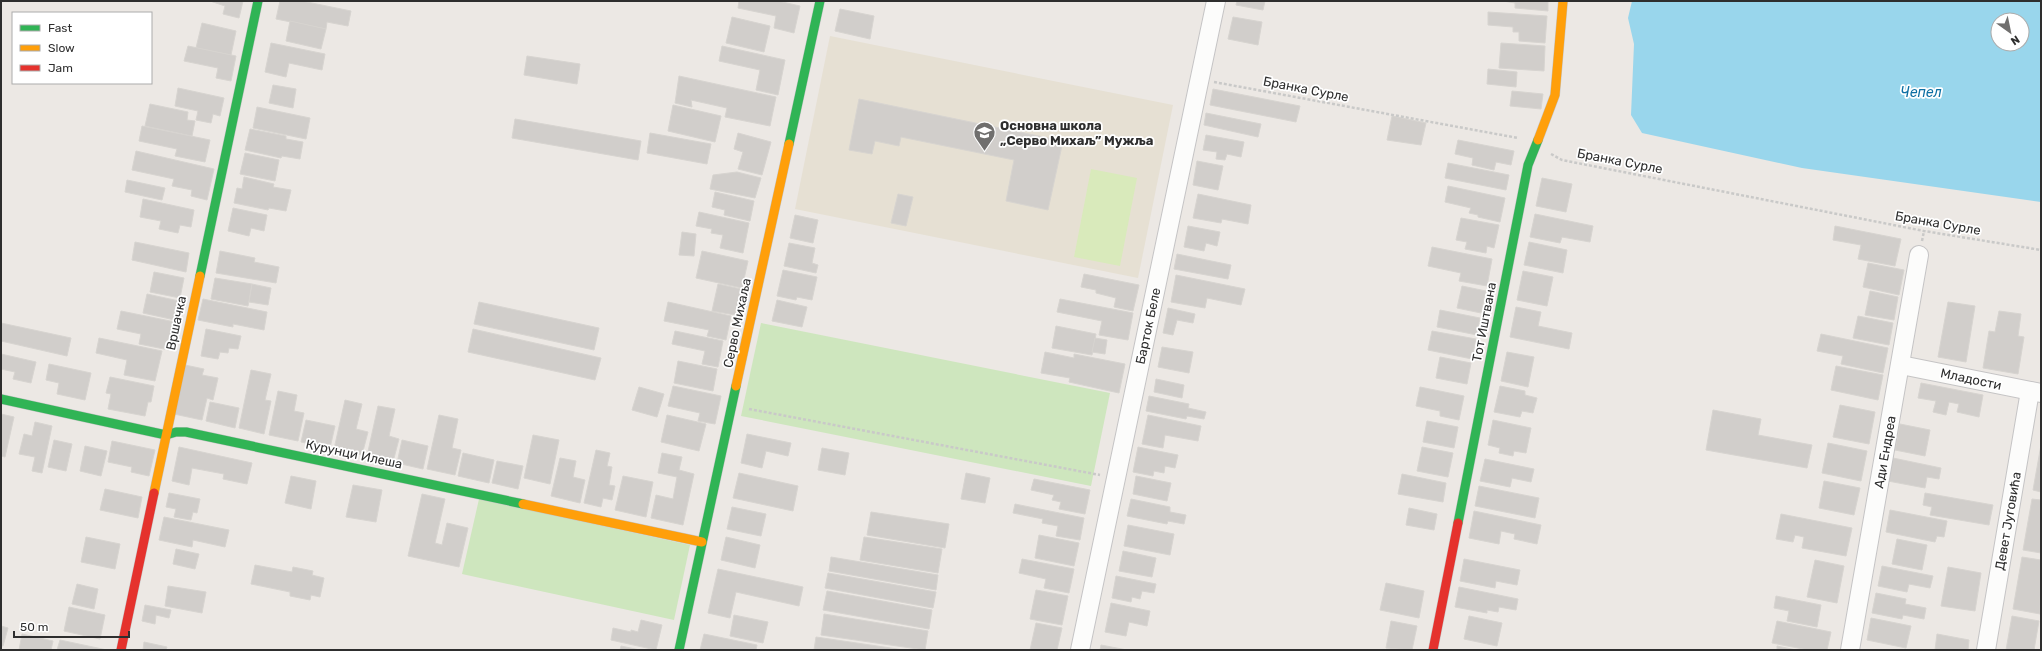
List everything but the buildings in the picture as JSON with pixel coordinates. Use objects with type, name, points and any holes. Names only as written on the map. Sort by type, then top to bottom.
[{"type":"street","name":"Вршачка","points":[[121,650],[258,1]]},
{"type":"street","name":"Серво Михаља","points":[[679,650],[820,1]]},
{"type":"street","name":"Барток Беле","points":[[1080,650],[1216,1]]},
{"type":"street","name":"Тот Иштвана","points":[[1433,650],[1528,165],[1551,108],[1556,88],[1563,1]]},
{"type":"street","name":"Ади Ендреа","points":[[1850,650],[1919,255]]},
{"type":"street","name":"Младости","points":[[1901,365],[2035,392]]},
{"type":"street","name":"Девет Југовића","points":[[1986,650],[2035,392]]},
{"type":"street","name":"Курунци Илеша","points":[[1,399],[166,435],[176,432],[186,432],[702,542]]},
{"type":"path","name":"Бранка Сурле","points":[[1200,79],[1527,140],[1562,160],[1924,231],[2041,250]]},
{"type":"path","points":[[732,406],[1116,478]]},
{"type":"shaded area","name":"Основна школа „Серво Михаљ” Мужља","points":[[830,36],[1173,105],[1138,278],[795,209]]},
{"type":"green space","points":[[1091,169],[1137,178],[1120,266],[1074,257]]},
{"type":"green space","points":[[761,323],[1110,393],[1091,486],[741,416]]},
{"type":"green space","points":[[479,499],[690,545],[674,620],[462,574]]},
{"type":"water","name":"Чепел","points":[[1632,1],[2041,1],[2041,202],[1802,168],[1642,133],[1631,115],[1634,44],[1628,18]]},
{"type":"traffic: fast","points":[[200,276],[258,1]]},
{"type":"traffic: fast","points":[[789,144],[820,1]]},
{"type":"traffic: fast","points":[[1458,523],[1528,165],[1538,140]]},
{"type":"traffic: fast","points":[[679,650],[736,386]]},
{"type":"traffic: fast","points":[[1,399],[166,435],[176,432],[186,432],[523,504]]},
{"type":"traffic: slow","points":[[1538,140],[1555,95],[1563,1]]},
{"type":"traffic: slow","points":[[736,386],[789,144]]},
{"type":"traffic: slow","points":[[154,493],[200,276]]},
{"type":"traffic: slow","points":[[523,504],[702,542]]},
{"type":"traffic: jam","points":[[121,650],[154,493]]},
{"type":"traffic: jam","points":[[1433,650],[1458,523]]},
{"type":"place","name":"Основна школа „Серво Михаљ” Мужља","points":[[985,152]]}]
